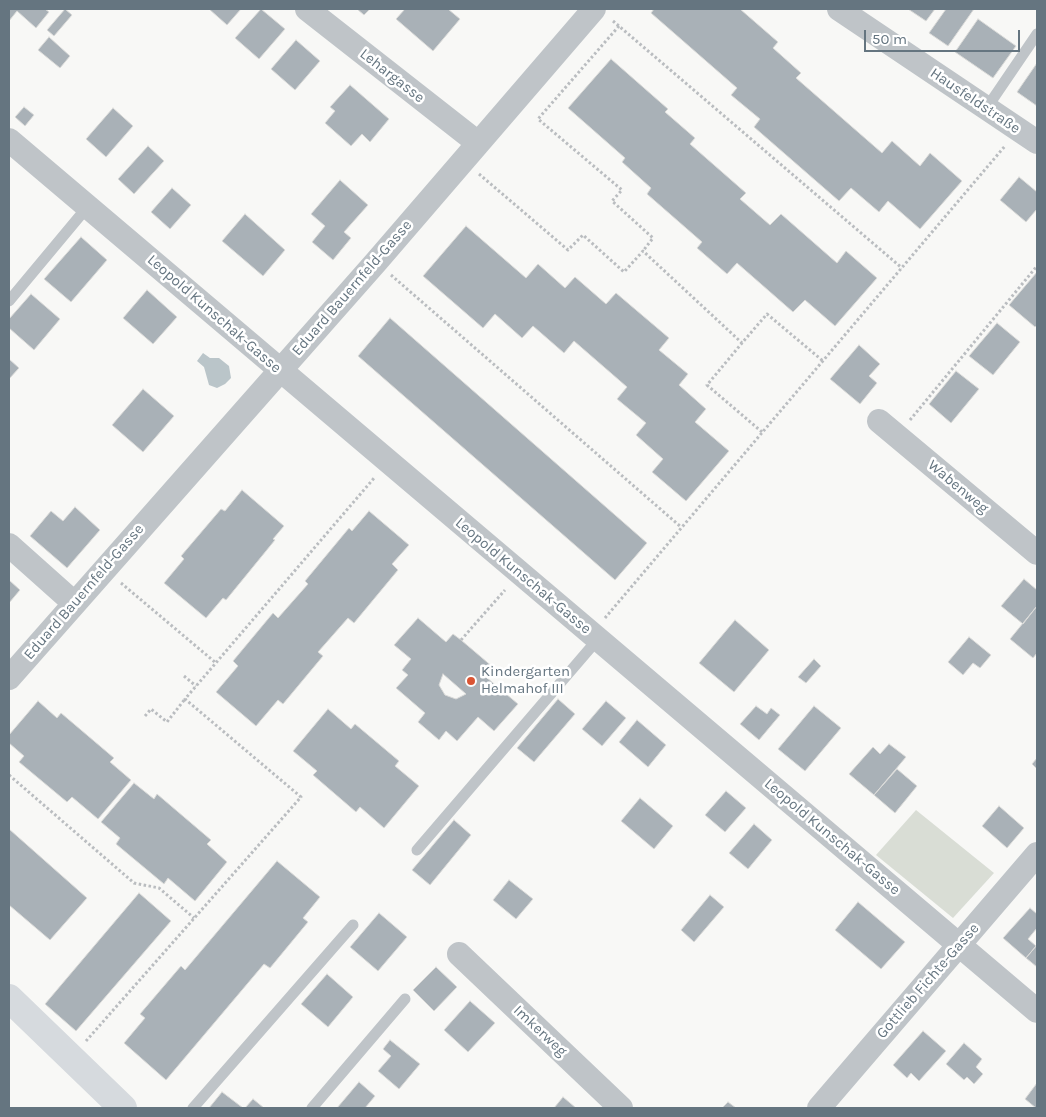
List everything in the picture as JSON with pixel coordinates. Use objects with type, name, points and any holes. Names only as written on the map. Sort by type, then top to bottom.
[{"type":"main road","points":[[9,998],[123,1108]]},
{"type":"street","name":"Lehargasse","points":[[307,9],[471,152]]},
{"type":"street","name":"Hausfeldstraße","points":[[839,9],[1028,136]]},
{"type":"street","name":"Eduard Bauernfeld-Gasse","points":[[9,678],[471,152],[600,12]]},
{"type":"street","name":"Leopold Kunschak-Gasse","points":[[9,140],[89,205],[388,462],[1037,1011]]},
{"type":"street","name":"Wabenweg","points":[[878,421],[1037,553]]},
{"type":"street","points":[[9,545],[74,603]]},
{"type":"street","name":"Gottlieb Fichte-Gasse","points":[[819,1108],[1037,854]]},
{"type":"street","name":"Imkerweg","points":[[458,954],[621,1108]]},
{"type":"lane","points":[[986,109],[1037,34]]},
{"type":"lane","points":[[9,301],[89,205]]},
{"type":"lane","points":[[417,850],[594,636]]},
{"type":"lane","points":[[193,1108],[353,925]]},
{"type":"lane","points":[[312,1108],[405,999]]},
{"type":"path","points":[[600,12],[619,26],[902,268]]},
{"type":"path","points":[[471,152],[568,250],[582,235],[624,272],[654,238],[612,202],[622,190],[538,119],[619,26]]},
{"type":"path","points":[[594,636],[682,527],[902,268],[1028,136]]},
{"type":"path","points":[[642,251],[742,343]]},
{"type":"path","points":[[376,262],[682,527]]},
{"type":"path","points":[[896,436],[1037,266]]},
{"type":"path","points":[[762,432],[707,385],[742,343],[768,314],[822,361]]},
{"type":"path","points":[[144,716],[151,709],[167,722],[388,462]]},
{"type":"path","points":[[104,568],[216,663]]},
{"type":"path","points":[[461,640],[519,573]]},
{"type":"path","points":[[184,676],[196,686]]},
{"type":"path","points":[[71,1058],[301,798],[185,699]]},
{"type":"path","points":[[9,775],[134,883],[159,888],[194,918]]},
{"type":"shaded area","points":[[203,353],[210,358],[219,358],[229,366],[231,378],[225,384],[217,388],[209,385],[204,367],[197,361]]},
{"type":"shaded area","points":[[916,810],[994,873],[953,918],[876,855]]},
{"type":"building","points":[[9,9],[45,9],[49,12],[36,28],[17,11],[9,21]]},
{"type":"building","points":[[65,9],[72,15],[54,36],[47,30]]},
{"type":"building","points":[[209,9],[241,9],[227,25]]},
{"type":"building","points":[[261,9],[285,29],[259,59],[235,38]]},
{"type":"building","points":[[357,9],[370,9],[364,15]]},
{"type":"building","points":[[405,9],[448,9],[460,19],[433,51],[396,19]]},
{"type":"building","points":[[654,9],[740,9],[778,42],[773,48],[801,73],[796,78],[882,153],[892,141],[920,166],[930,153],[962,181],[920,229],[888,201],[879,212],[851,188],[839,201],[754,127],[760,119],[731,95],[737,88],[651,13]]},
{"type":"building","points":[[908,9],[935,9],[926,21]]},
{"type":"building","points":[[946,9],[974,9],[948,46],[929,33]]},
{"type":"building","points":[[978,19],[1016,46],[993,78],[955,52]]},
{"type":"building","points":[[49,37],[70,56],[60,68],[38,50]]},
{"type":"building","points":[[296,40],[320,61],[295,90],[271,69]]},
{"type":"building","points":[[611,59],[668,109],[665,112],[695,138],[690,144],[746,193],[740,199],[770,225],[781,214],[837,263],[846,251],[877,278],[835,326],[805,300],[793,312],[737,263],[727,274],[697,248],[702,242],[647,194],[651,188],[622,162],[625,158],[568,108]]},
{"type":"building","points":[[1037,63],[1037,106],[1017,92]]},
{"type":"building","points":[[350,85],[389,119],[370,142],[362,134],[351,146],[325,123],[335,111],[330,107]]},
{"type":"building","points":[[24,107],[34,115],[25,126],[15,117]]},
{"type":"building","points":[[113,108],[133,126],[106,157],[86,139]]},
{"type":"building","points":[[148,146],[164,161],[134,194],[118,179]]},
{"type":"building","points":[[1019,177],[1037,192],[1037,209],[1026,222],[1000,200]]},
{"type":"building","points":[[340,180],[368,205],[344,232],[351,238],[333,260],[312,242],[325,226],[311,214]]},
{"type":"building","points":[[172,188],[191,205],[170,229],[151,212]]},
{"type":"building","points":[[245,214],[285,250],[263,276],[222,241]]},
{"type":"building","points":[[466,226],[526,278],[538,264],[565,288],[575,277],[606,304],[616,293],[669,338],[659,350],[688,374],[679,385],[706,409],[695,422],[729,451],[686,501],[652,472],[663,459],[636,435],[646,423],[617,399],[627,387],[574,341],[564,353],[533,326],[522,338],[495,314],[483,328],[423,276]]},
{"type":"building","points":[[81,237],[107,260],[71,302],[44,279]]},
{"type":"building","points":[[1037,272],[1037,325],[1035,327],[1009,305]]},
{"type":"building","points":[[147,290],[177,317],[153,344],[123,318]]},
{"type":"building","points":[[31,294],[60,319],[34,350],[9,328],[9,319]]},
{"type":"building","points":[[390,318],[647,543],[615,580],[358,356]]},
{"type":"building","points":[[997,323],[1020,342],[993,375],[969,356]]},
{"type":"building","points":[[859,345],[880,364],[869,376],[877,383],[860,404],[830,379]]},
{"type":"building","points":[[9,359],[19,368],[9,379]]},
{"type":"building","points":[[956,371],[979,389],[951,423],[929,404]]},
{"type":"building","points":[[143,389],[174,416],[143,452],[112,425]]},
{"type":"building","points":[[242,490],[284,526],[273,539],[275,540],[226,600],[223,598],[206,618],[164,583],[184,559],[181,556],[221,509],[225,511]]},
{"type":"building","points":[[75,507],[100,530],[67,568],[30,536],[51,511],[63,521]]},
{"type":"building","points":[[369,511],[409,545],[392,564],[398,570],[354,623],[348,618],[318,652],[323,656],[283,704],[278,700],[256,726],[216,692],[238,666],[233,661],[273,613],[278,618],[308,584],[305,581],[349,528],[352,531]]},
{"type":"building","points":[[1024,579],[1037,590],[1037,606],[1023,624],[1001,606]]},
{"type":"building","points":[[9,580],[20,590],[9,603]]},
{"type":"building","points":[[1037,606],[1037,653],[1033,658],[1010,639]]},
{"type":"building","name":"Kindergarten Helmahof III","points":[[418,618],[446,642],[453,634],[494,668],[486,677],[518,704],[494,731],[478,717],[457,741],[446,731],[439,740],[418,722],[425,713],[396,688],[408,675],[402,670],[411,659],[394,645]],"holes":[[[443,674],[466,694],[456,699],[445,695],[439,685]]]},
{"type":"building","points":[[735,620],[769,650],[734,692],[699,663]]},
{"type":"building","points":[[969,637],[991,655],[980,668],[973,663],[963,675],[948,662]]},
{"type":"building","points":[[814,659],[821,666],[806,683],[798,677]]},
{"type":"building","points":[[558,699],[575,714],[534,762],[517,748]]},
{"type":"building","points":[[38,701],[57,718],[61,713],[114,758],[110,762],[131,780],[98,819],[72,797],[67,802],[19,762],[24,756],[9,743],[9,735]]},
{"type":"building","points":[[606,701],[626,718],[602,746],[582,729]]},
{"type":"building","points":[[756,706],[767,714],[771,708],[780,715],[759,740],[740,724]]},
{"type":"building","points":[[814,706],[841,728],[805,771],[778,749]]},
{"type":"building","points":[[328,709],[351,729],[355,724],[399,761],[395,766],[419,786],[384,828],[360,807],[356,812],[313,775],[317,771],[293,751]]},
{"type":"building","points":[[637,720],[666,745],[648,767],[619,742]]},
{"type":"building","points":[[889,744],[906,757],[874,795],[849,774],[873,747],[880,754]]},
{"type":"building","points":[[1037,758],[1037,769],[1032,764]]},
{"type":"building","points":[[897,769],[917,786],[895,813],[874,795]]},
{"type":"building","points":[[134,783],[154,799],[157,794],[211,840],[207,844],[227,862],[195,901],[168,878],[164,884],[116,844],[120,838],[101,822]]},
{"type":"building","points":[[726,791],[746,808],[725,832],[705,815]]},
{"type":"building","points":[[640,798],[673,826],[654,849],[621,821]]},
{"type":"building","points":[[999,806],[1024,828],[1007,848],[982,826]]},
{"type":"building","points":[[454,820],[471,835],[430,885],[412,870]]},
{"type":"building","points":[[754,824],[772,840],[748,869],[729,853]]},
{"type":"building","points":[[9,829],[87,898],[50,940],[9,905]]},
{"type":"building","points":[[277,861],[320,897],[303,918],[308,922],[270,968],[264,964],[166,1080],[124,1043],[145,1018],[140,1014],[181,966],[185,970]]},
{"type":"building","points":[[509,880],[533,899],[516,919],[493,900]]},
{"type":"building","points":[[139,893],[171,921],[76,1031],[45,1004]]},
{"type":"building","points":[[710,895],[724,907],[694,942],[681,930]]},
{"type":"building","points":[[858,902],[905,942],[881,969],[835,930]]},
{"type":"building","points":[[1030,908],[1037,914],[1037,928],[1028,939],[1036,946],[1026,958],[1003,938]]},
{"type":"building","points":[[379,913],[407,937],[378,971],[350,947]]},
{"type":"building","points":[[1037,945],[1037,967],[1026,958]]},
{"type":"building","points":[[436,967],[457,987],[434,1011],[413,990]]},
{"type":"building","points":[[327,974],[353,997],[328,1027],[301,1004]]},
{"type":"building","points":[[470,1001],[495,1023],[468,1052],[444,1030]]},
{"type":"building","points":[[923,1031],[946,1051],[919,1081],[911,1073],[907,1078],[893,1065]]},
{"type":"building","points":[[390,1040],[420,1064],[399,1089],[378,1071],[391,1056],[383,1049]]},
{"type":"building","points":[[964,1043],[982,1059],[976,1067],[983,1074],[974,1084],[967,1077],[964,1080],[946,1064]]},
{"type":"building","points":[[359,1082],[375,1096],[365,1108],[337,1108]]},
{"type":"building","points":[[1037,1083],[1037,1108],[1036,1108],[1025,1099]]},
{"type":"building","points":[[222,1092],[243,1108],[209,1108]]},
{"type":"building","points":[[563,1097],[576,1108],[554,1108]]},
{"type":"building","points":[[253,1099],[264,1108],[245,1108]]},
{"type":"building","points":[[728,1102],[736,1108],[722,1108]]},
{"type":"place","name":"Kindergarten Helmahof III","points":[[471,681]]}]
